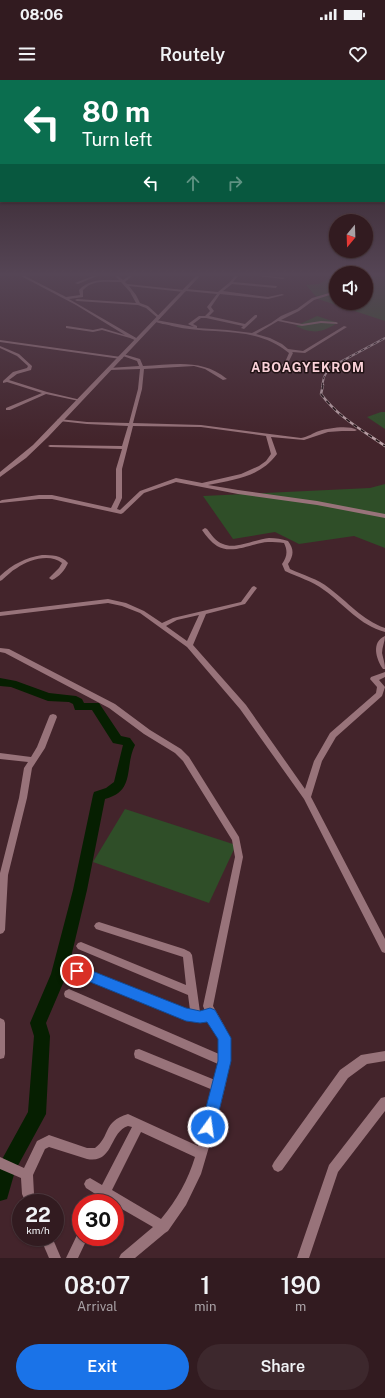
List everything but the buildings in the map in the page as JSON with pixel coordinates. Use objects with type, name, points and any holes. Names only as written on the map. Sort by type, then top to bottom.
[{"type":"street","points":[[109,331],[135,339]]},
{"type":"street","points":[[122,331],[135,339]]},
{"type":"street","points":[[0,475],[22,460],[122,356],[135,339],[145,331]]},
{"type":"street","points":[[216,331],[242,333],[270,339],[289,350],[304,352],[338,331]]},
{"type":"street","points":[[251,335],[258,331]]},
{"type":"street","points":[[0,341],[122,356],[139,360],[142,368],[140,389],[124,448],[120,469],[119,498],[113,511]]},
{"type":"street","points":[[6,350],[22,344]]},
{"type":"street","points":[[0,347],[18,355],[30,366],[29,370],[15,373],[6,382],[79,400]]},
{"type":"street","points":[[281,368],[288,360],[291,353],[289,350]]},
{"type":"street","points":[[109,369],[194,365],[206,368],[225,379]]},
{"type":"street","points":[[8,409],[46,393]]},
{"type":"street","points":[[60,420],[87,423],[200,426],[307,439],[327,431],[355,430]]},
{"type":"street","points":[[202,484],[247,474],[268,463],[274,454],[268,435]]},
{"type":"street","points":[[50,446],[78,447],[103,445],[124,448]]},
{"type":"street","points":[[1,502],[39,497],[52,497],[113,511],[123,511],[137,495],[166,482],[176,480],[238,492],[317,503],[385,516]]},
{"type":"street","points":[[205,530],[216,543],[227,547],[270,539],[286,542],[291,549],[290,557],[285,564],[287,570],[310,579],[326,588],[357,616],[369,624],[385,630]]},
{"type":"street","points":[[0,579],[18,564],[44,557],[54,557],[65,563],[62,569],[52,578]]},
{"type":"street","points":[[161,626],[175,619],[243,603],[254,588]]},
{"type":"street","points":[[0,614],[108,601],[124,604],[142,612],[189,645],[243,707],[306,797],[385,949]]},
{"type":"street","points":[[189,645],[203,613]]},
{"type":"street","points":[[385,638],[379,645],[378,653],[381,662],[385,667]]},
{"type":"street","points":[[0,650],[7,651],[112,706],[147,732],[178,751],[186,759],[236,839],[239,857],[208,1006],[210,1015],[224,1038],[224,1061],[202,1154],[197,1171],[177,1210],[164,1227],[125,1258]]},
{"type":"street","points":[[306,797],[318,761],[334,735],[379,694],[380,687],[374,679],[385,674]]},
{"type":"street","points":[[0,930],[4,875],[23,798],[28,768],[31,760],[41,748],[53,717]]},
{"type":"street","points":[[0,756],[31,760]]},
{"type":"street","points":[[99,926],[184,952],[187,956],[196,1017]]},
{"type":"street","points":[[80,946],[192,992]]},
{"type":"street","points":[[77,971],[196,1017],[210,1015]]},
{"type":"street","points":[[70,994],[224,1061]]},
{"type":"street","points":[[0,1023],[0,1054]]},
{"type":"street","points":[[139,1054],[219,1087]]},
{"type":"street","points":[[278,1166],[344,1074],[365,1059],[385,1056]]},
{"type":"street","points":[[303,1258],[333,1169],[385,1102]]},
{"type":"street","points":[[28,1194],[27,1175],[41,1146],[49,1141],[61,1143],[90,1154],[98,1153],[104,1147],[116,1124],[121,1121],[128,1120],[202,1154]]},
{"type":"street","points":[[103,1194],[139,1125]]},
{"type":"street","points":[[0,1163],[27,1175]]},
{"type":"street","points":[[90,1184],[98,1194]]},
{"type":"street","points":[[124,1209],[164,1227]]},
{"type":"street","points":[[50,1246],[55,1258]]},
{"type":"street","points":[[72,1258],[78,1246]]},
{"type":"green space","points":[[385,412],[385,429],[367,417]]},
{"type":"green space","points":[[385,484],[385,548],[354,536],[299,544],[275,532],[233,539],[203,496],[370,488]]},
{"type":"green space","points":[[125,809],[236,845],[209,903],[93,862]]},
{"type":"waterway","points":[[0,682],[12,683],[52,698],[68,698],[75,700],[78,702],[79,707],[95,706],[101,713],[117,740],[126,741],[129,745],[126,751],[121,780],[114,790],[99,795],[80,890],[59,974],[38,1023],[42,1036],[37,1114],[7,1168],[0,1192]]},
{"type":"railway","points":[[322,386],[324,377],[329,368],[385,338]]},
{"type":"railway","points":[[323,385],[321,394],[335,410],[351,423],[385,446]]},
{"type":"district","name":"ABOAGYEKROM","points":[[308,367]]},
{"type":"route","points":[[77,971],[186,1014],[196,1017],[210,1015],[224,1038],[224,1061],[219,1087],[208,1127]]}]
